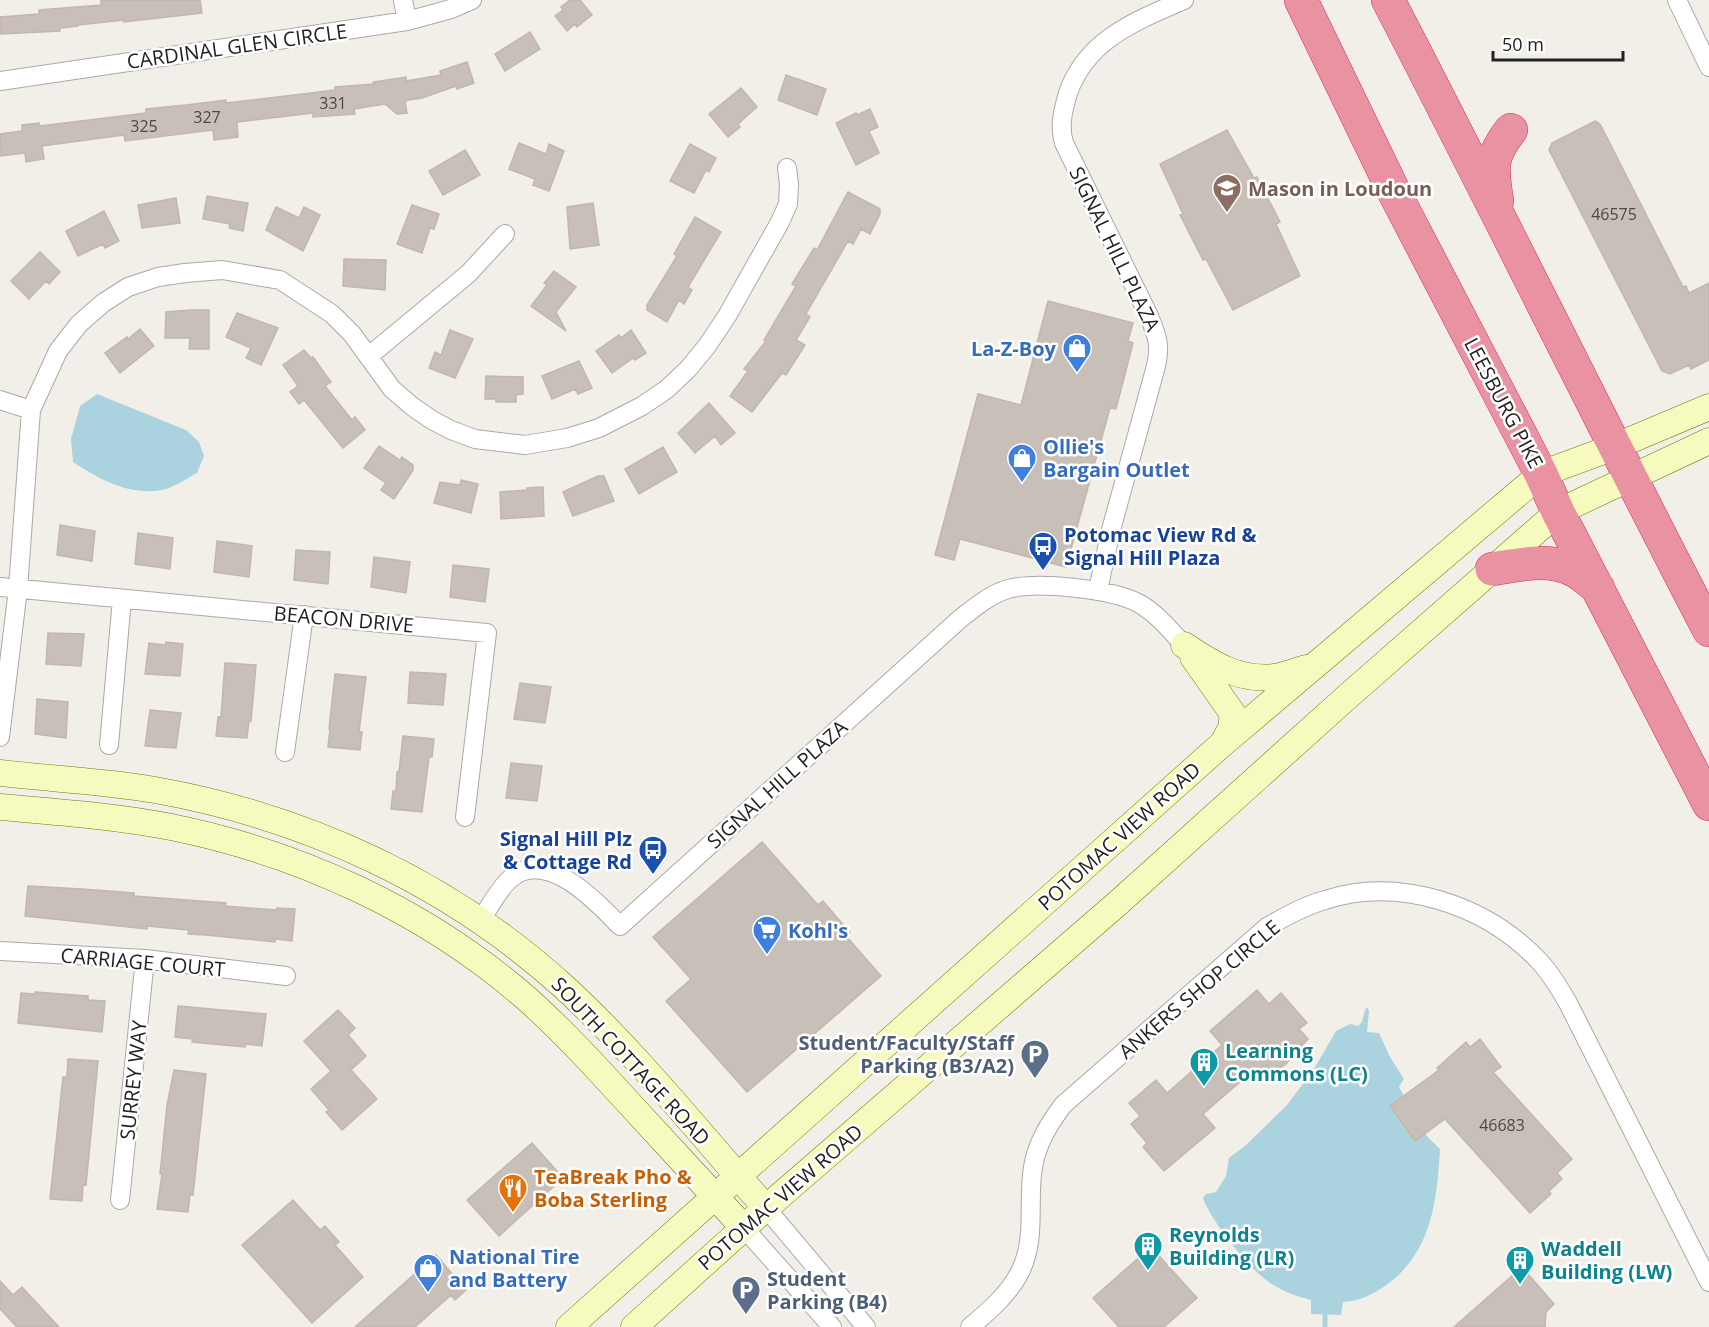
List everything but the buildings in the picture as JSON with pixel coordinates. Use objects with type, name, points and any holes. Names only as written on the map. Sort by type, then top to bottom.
[{"type":"highway","name":"LEESBURG PIKE","points":[[1301,0],[1394,192],[1709,804]]},
{"type":"highway","points":[[1388,0],[1709,630]]},
{"type":"highway","points":[[1452,122],[1459,127],[1476,132],[1511,130],[1495,154],[1492,166],[1500,218]]},
{"type":"highway","points":[[1492,569],[1526,563],[1552,563],[1575,571],[1598,588]]},
{"type":"main road","name":"POTOMAC VIEW ROAD","points":[[569,1327],[1221,745],[1541,474],[1614,447],[1709,406]]},
{"type":"main road","name":"POTOMAC VIEW ROAD","points":[[634,1327],[766,1208],[1118,903],[1558,512],[1709,441]]},
{"type":"main road","points":[[1184,645],[1217,666],[1238,674],[1276,677],[1312,666]]},
{"type":"main road","points":[[1184,645],[1226,700],[1233,714],[1232,728],[1221,745]]},
{"type":"main road","name":"SOUTH COTTAGE ROAD","points":[[0,773],[154,790],[244,810],[310,832],[356,851],[438,894],[525,952],[566,988],[617,1040],[766,1208]]},
{"type":"main road","name":"SOUTH COTTAGE ROAD","points":[[0,807],[127,820],[211,836],[302,864],[353,886],[400,911],[460,948],[503,979],[533,1005],[575,1044],[744,1228]]},
{"type":"street","points":[[403,0],[407,21]]},
{"type":"street","name":"CARDINAL GLEN CIRCLE","points":[[0,81],[407,21],[451,9],[472,0]]},
{"type":"street","name":"SIGNAL HILL PLAZA","points":[[1098,590],[1110,530],[1159,352],[1158,340],[1149,316],[1064,143],[1062,111],[1073,79],[1098,46],[1146,16],[1184,0]]},
{"type":"street","points":[[1677,0],[1709,67]]},
{"type":"street","points":[[0,737],[9,588],[31,410],[58,351],[79,324],[103,303],[128,287],[158,277],[185,273],[222,270],[280,280],[332,314],[352,334],[392,389],[413,407],[451,430],[476,439],[525,445],[567,438],[599,428],[642,406],[667,389],[707,346],[727,316],[780,222],[788,204],[787,168]]},
{"type":"street","points":[[369,356],[468,274],[505,234]]},
{"type":"street","points":[[0,400],[31,410]]},
{"type":"street","name":"SIGNAL HILL PLAZA","points":[[480,921],[510,879],[527,870],[538,870],[576,884],[620,926],[961,618],[977,606],[1008,589],[1024,586],[1098,590],[1113,593],[1140,604],[1156,616],[1184,645]]},
{"type":"street","name":"BEACON DRIVE","points":[[9,588],[487,633],[465,817]]},
{"type":"street","points":[[109,745],[122,599]]},
{"type":"street","points":[[285,752],[304,615]]},
{"type":"street","name":"ANKERS SHOP CIRCLE","points":[[970,1327],[1000,1301],[1020,1272],[1028,1247],[1031,1222],[1032,1169],[1047,1127],[1063,1105],[1267,927],[1288,915],[1328,899],[1374,891],[1432,897],[1471,912],[1509,935],[1539,961],[1555,981],[1568,1003],[1709,1282]]},
{"type":"street","name":"CARRIAGE COURT","points":[[0,951],[145,959],[286,976]]},
{"type":"street","name":"SURREY WAY","points":[[120,1200],[145,959]]},
{"type":"street","name":"SOUTH COTTAGE ROAD","points":[[766,1208],[866,1327]]},
{"type":"street","name":"SOUTH COTTAGE ROAD","points":[[744,1228],[832,1327]]},
{"type":"water","points":[[97,394],[186,430],[199,442],[204,456],[197,473],[166,489],[138,491],[115,485],[73,462],[71,439],[80,406]]},
{"type":"water","points":[[1367,1007],[1369,1011],[1367,1032],[1379,1033],[1404,1079],[1399,1087],[1426,1135],[1440,1149],[1434,1205],[1430,1223],[1415,1255],[1389,1283],[1367,1296],[1343,1302],[1341,1315],[1311,1314],[1311,1300],[1275,1286],[1248,1263],[1221,1229],[1203,1198],[1206,1194],[1216,1192],[1226,1176],[1229,1158],[1246,1145],[1287,1105],[1314,1069],[1336,1031],[1350,1024],[1358,1026],[1362,1022]]},
{"type":"waterway","points":[[1325,1315],[1325,1327]]},
{"type":"place","name":"Mason in Loudoun","points":[[1227,214]]},
{"type":"place","name":"La-Z-Boy","points":[[1077,374]]},
{"type":"place","name":"Ollie's Bargain Outlet","points":[[1022,484]]},
{"type":"place","name":"Potomac View Rd & Signal Hill Plaza","points":[[1043,572]]},
{"type":"place","name":"Signal Hill Plz & Cottage Rd","points":[[653,876]]},
{"type":"place","name":"Kohl's","points":[[767,956]]},
{"type":"place","name":"Student/Faculty/Staff Parking (B3/A2)","points":[[1035,1080]]},
{"type":"place","name":"Learning Commons (LC)","points":[[1204,1088]]},
{"type":"place","name":"TeaBreak Pho & Boba Sterling","points":[[513,1214]]},
{"type":"place","name":"Reynolds Building (LR)","points":[[1148,1272]]},
{"type":"place","name":"Waddell Building (LW)","points":[[1520,1286]]},
{"type":"place","name":"National Tire and Battery","points":[[428,1294]]},
{"type":"place","name":"Student Parking (B4)","points":[[746,1316]]}]
